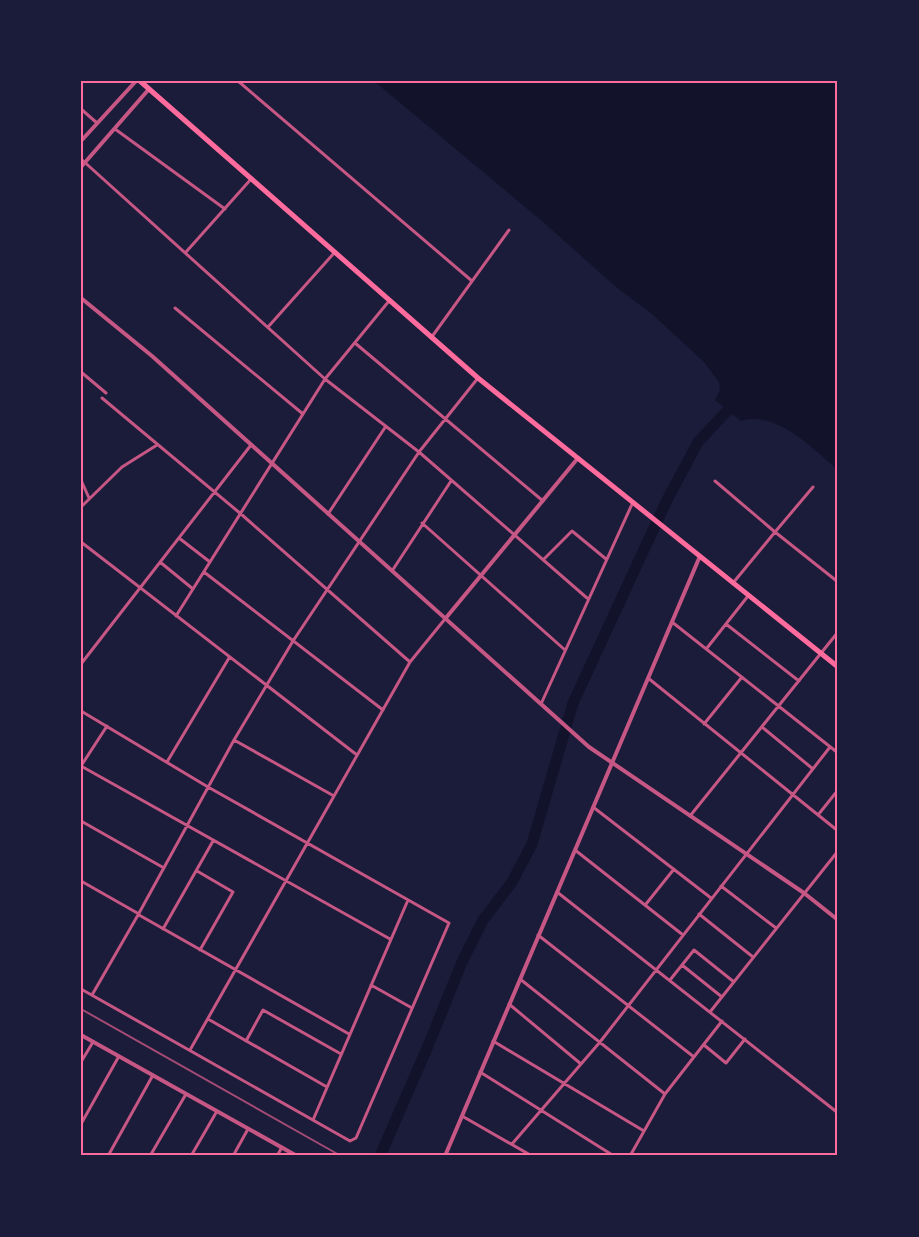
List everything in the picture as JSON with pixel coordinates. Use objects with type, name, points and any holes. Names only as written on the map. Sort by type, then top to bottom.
[{"type":"highway","points":[[140,81],[478,378],[838,667]]},
{"type":"street","points":[[81,141],[136,81]]},
{"type":"street","points":[[238,81],[472,282]]},
{"type":"street","points":[[81,167],[149,89]]},
{"type":"street","points":[[81,109],[98,123]]},
{"type":"street","points":[[114,128],[225,209]]},
{"type":"street","points":[[81,159],[326,379],[419,452],[587,598]]},
{"type":"street","points":[[186,252],[252,178]]},
{"type":"street","points":[[431,338],[509,230]]},
{"type":"street","points":[[268,327],[335,252]]},
{"type":"street","points":[[81,298],[152,356],[589,747],[804,893],[838,920]]},
{"type":"street","points":[[176,616],[326,379],[389,301]]},
{"type":"street","points":[[175,308],[304,414]]},
{"type":"street","points":[[355,344],[543,501]]},
{"type":"street","points":[[81,372],[106,393]]},
{"type":"street","points":[[92,995],[139,914],[234,740],[293,641],[419,452],[478,378]]},
{"type":"street","points":[[102,398],[241,514],[410,662]]},
{"type":"street","points":[[328,514],[386,426]]},
{"type":"street","points":[[81,507],[122,467],[158,445]]},
{"type":"street","points":[[81,664],[251,445]]},
{"type":"street","points":[[190,1050],[410,662],[578,458]]},
{"type":"street","points":[[81,480],[89,498]]},
{"type":"street","points":[[392,571],[451,480]]},
{"type":"street","points":[[715,481],[838,582]]},
{"type":"street","points":[[733,583],[813,487]]},
{"type":"street","points":[[541,704],[587,598],[633,502]]},
{"type":"street","points":[[422,523],[566,650]]},
{"type":"street","points":[[543,560],[572,530],[606,559]]},
{"type":"street","points":[[179,538],[210,562]]},
{"type":"street","points":[[81,542],[357,755]]},
{"type":"street","points":[[445,1156],[700,556]]},
{"type":"street","points":[[160,562],[193,589]]},
{"type":"street","points":[[204,572],[383,710]]},
{"type":"street","points":[[707,648],[749,595]]},
{"type":"street","points":[[671,621],[838,753]]},
{"type":"street","points":[[726,624],[799,681]]},
{"type":"street","points":[[690,816],[838,632]]},
{"type":"street","points":[[167,762],[229,658]]},
{"type":"street","points":[[704,724],[742,677]]},
{"type":"street","points":[[648,678],[838,831]]},
{"type":"street","points":[[81,711],[208,787],[449,923],[356,1138],[350,1140],[81,989]]},
{"type":"street","points":[[107,726],[81,766],[390,939]]},
{"type":"street","points":[[762,727],[813,769]]},
{"type":"street","points":[[234,740],[334,796]]},
{"type":"street","points":[[512,1144],[600,1042],[830,747]]},
{"type":"street","points":[[818,815],[838,790]]},
{"type":"street","points":[[594,807],[711,898]]},
{"type":"street","points":[[81,821],[164,868]]},
{"type":"street","points":[[164,929],[213,841]]},
{"type":"street","points":[[575,850],[683,935]]},
{"type":"street","points":[[710,1012],[838,850]]},
{"type":"street","points":[[646,904],[674,870]]},
{"type":"street","points":[[197,871],[232,892],[200,950]]},
{"type":"street","points":[[81,881],[349,1034]]},
{"type":"street","points":[[721,886],[776,928]]},
{"type":"street","points":[[558,892],[838,1113]]},
{"type":"street","points":[[313,1120],[408,900]]},
{"type":"street","points":[[699,914],[753,957]]},
{"type":"street","points":[[538,935],[694,1058]]},
{"type":"street","points":[[670,980],[694,950],[734,982]]},
{"type":"street","points":[[682,965],[722,997]]},
{"type":"street","points":[[520,979],[665,1094]]},
{"type":"street","points":[[371,985],[412,1008]]},
{"type":"street","points":[[509,1004],[581,1064]]},
{"type":"street","points":[[246,1041],[263,1010],[341,1054]]},
{"type":"street","points":[[208,1019],[327,1087]]},
{"type":"street","points":[[630,1156],[665,1094],[722,1021]]},
{"type":"street","points":[[81,1035],[297,1156]]},
{"type":"street","points":[[704,1046],[726,1063],[745,1039]]},
{"type":"street","points":[[493,1041],[644,1131]]},
{"type":"street","points":[[81,1062],[93,1042]]},
{"type":"street","points":[[81,1124],[119,1056]]},
{"type":"street","points":[[480,1072],[614,1156]]},
{"type":"street","points":[[108,1156],[153,1076]]},
{"type":"street","points":[[150,1156],[186,1094]]},
{"type":"street","points":[[191,1156],[216,1111]]},
{"type":"street","points":[[461,1116],[532,1156]]},
{"type":"street","points":[[233,1156],[248,1128]]},
{"type":"street","points":[[277,1156],[282,1147]]},
{"type":"shaded area","points":[[374,81],[838,81],[838,470],[806,442],[781,426],[768,421],[754,419],[741,421],[715,400],[720,390],[719,382],[704,362],[652,314],[616,287],[542,221]]},
{"type":"waterway","points":[[380,1156],[462,962],[483,920],[512,882],[532,844],[573,703],[667,500],[698,442],[727,411]]},
{"type":"railway","points":[[81,1009],[341,1156]]}]
